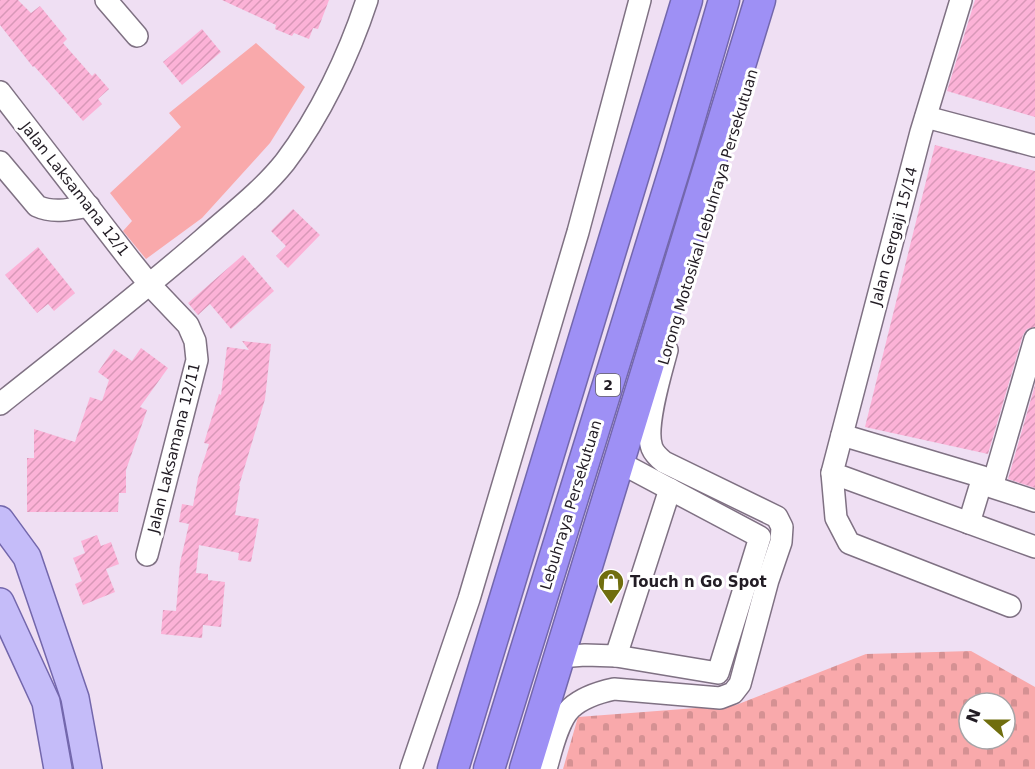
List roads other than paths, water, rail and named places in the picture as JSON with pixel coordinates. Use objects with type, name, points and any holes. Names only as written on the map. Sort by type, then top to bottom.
[{"type":"highway","name":"2","points":[[453,769],[687,0]]},
{"type":"highway","name":"Lebuhraya Persekutuan","points":[[489,769],[679,155],[724,0]]},
{"type":"highway","points":[[525,769],[617,461],[760,0]]},
{"type":"main road","points":[[0,520],[27,557],[75,698],[88,769]]},
{"type":"main road","points":[[0,602],[46,702],[58,769]]},
{"type":"street","points":[[106,0],[137,36]]},
{"type":"street","points":[[0,404],[150,285],[263,186],[302,139],[345,58],[367,0]]},
{"type":"street","points":[[411,769],[469,599],[578,232],[640,0]]},
{"type":"street","name":"Lorong Motosikal Lebuhraya Persekutuan","points":[[546,769],[562,721],[571,708],[597,693],[614,689],[720,698],[733,693],[740,684],[758,578],[781,542],[782,527],[777,517],[664,462],[651,447],[650,431],[671,332],[774,0]]},
{"type":"street","name":"Jalan Gergaji 15/14","points":[[961,0],[926,117],[832,473],[836,518],[849,543],[1010,606]]},
{"type":"street","name":"Jalan Laksamana 12/1","points":[[0,92],[150,285]]},
{"type":"street","points":[[926,117],[1035,146]]},
{"type":"street","points":[[0,162],[38,206],[44,209],[51,211],[89,206]]},
{"type":"street","name":"Jalan Laksamana 12/11","points":[[147,555],[197,360],[195,341],[188,325],[150,285]]},
{"type":"street","points":[[1035,339],[992,487],[1035,501]]},
{"type":"street","points":[[842,435],[983,477],[969,523]]},
{"type":"street","points":[[559,657],[616,656],[718,673],[758,578],[760,537],[617,461]]},
{"type":"street","points":[[832,473],[1035,547]]},
{"type":"street","points":[[616,656],[670,489]]},
{"type":"place","name":"Touch n Go Spot","points":[[611,605]]}]
